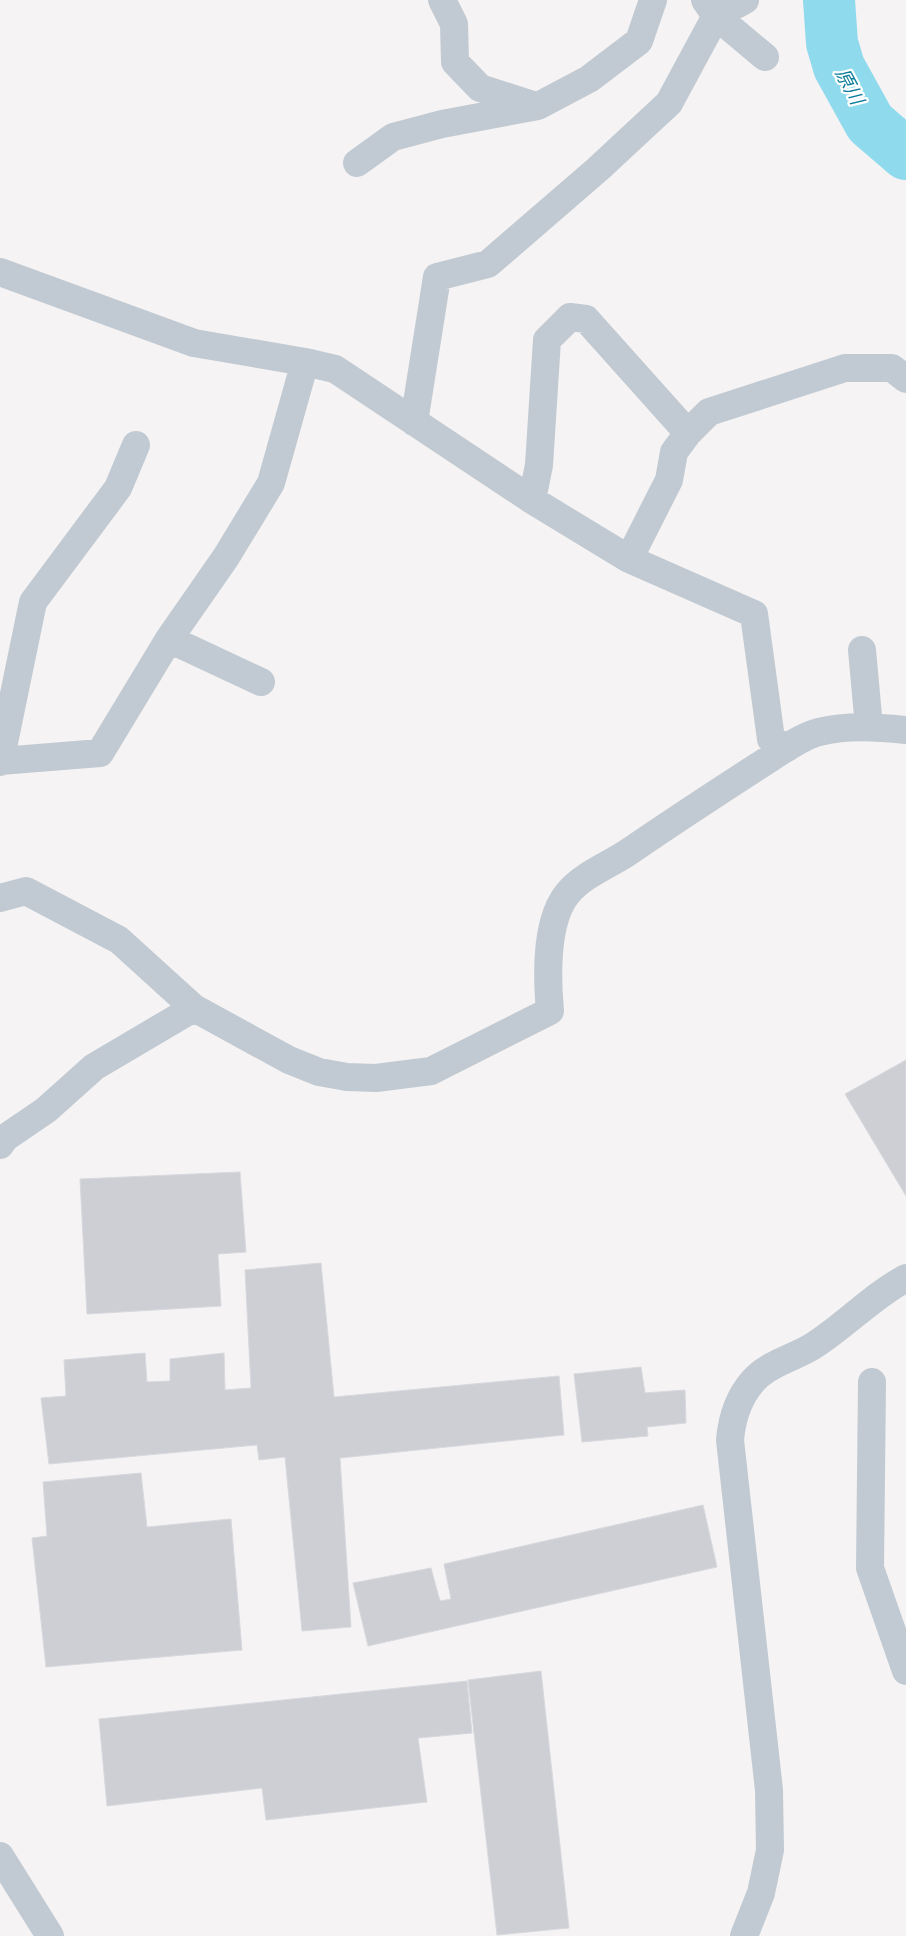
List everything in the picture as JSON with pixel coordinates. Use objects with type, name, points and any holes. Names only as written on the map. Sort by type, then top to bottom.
[{"type":"street","points":[[442,0],[454,24],[455,62],[480,88],[538,106]]},
{"type":"street","points":[[357,163],[393,137],[442,124],[538,106],[589,78],[639,41],[652,0]]},
{"type":"street","points":[[711,8],[745,0]]},
{"type":"street","points":[[711,8],[765,57]]},
{"type":"street","points":[[414,422],[437,277],[488,264],[669,103],[711,8]]},
{"type":"street","points":[[0,272],[194,343],[335,369],[532,500],[629,559],[754,614],[771,739],[787,748]]},
{"type":"street","points":[[532,500],[539,465],[547,340],[570,318],[586,319],[688,433]]},
{"type":"street","points":[[136,445],[118,488],[33,602],[0,762],[100,753],[169,639],[226,557],[271,483],[305,362]]},
{"type":"street","points":[[629,559],[669,480],[674,452],[688,433],[709,412],[845,368],[892,368],[906,379]]},
{"type":"street","points":[[169,639],[261,682]]},
{"type":"street","points":[[862,650],[869,726]]},
{"type":"street","points":[[0,898],[26,891],[119,940],[194,1008],[289,1060],[319,1072],[347,1077],[376,1078],[431,1071],[550,1011],[549,953],[554,922],[567,894],[586,877],[624,855],[787,748],[818,732],[869,726],[906,730]]},
{"type":"street","points":[[0,1145],[5,1138],[46,1110],[94,1067],[194,1008]]},
{"type":"street","points":[[744,1936],[761,1893],[770,1850],[769,1790],[730,1440],[732,1418],[741,1396],[754,1379],[770,1367],[813,1346],[881,1292],[906,1278]]},
{"type":"street","points":[[872,1382],[870,1568],[906,1671]]},
{"type":"street","points":[[0,1856],[50,1936]]},
{"type":"building","points":[[906,1060],[906,1196],[845,1094]]},
{"type":"building","points":[[240,1172],[246,1252],[218,1254],[221,1306],[87,1314],[80,1179]]},
{"type":"building","points":[[321,1263],[334,1397],[559,1376],[564,1435],[340,1458],[351,1627],[302,1631],[285,1457],[259,1460],[257,1445],[49,1464],[41,1398],[66,1396],[64,1360],[145,1353],[147,1382],[170,1381],[170,1359],[224,1353],[225,1390],[251,1388],[245,1270]]},
{"type":"building","points":[[641,1367],[645,1393],[685,1390],[686,1423],[647,1427],[648,1436],[582,1442],[574,1374]]},
{"type":"building","points":[[141,1473],[147,1527],[231,1519],[242,1650],[46,1667],[32,1538],[47,1536],[43,1482]]},
{"type":"building","points":[[703,1505],[717,1567],[368,1646],[353,1583],[431,1568],[440,1601],[451,1599],[444,1564]]},
{"type":"building","points":[[541,1671],[569,1928],[497,1935],[468,1680]]},
{"type":"building","points":[[467,1681],[472,1733],[418,1738],[427,1802],[266,1820],[262,1788],[107,1806],[99,1719]]},
{"type":"waterway","name":"原川","points":[[829,0],[832,43],[839,67],[870,123],[906,154]]}]
